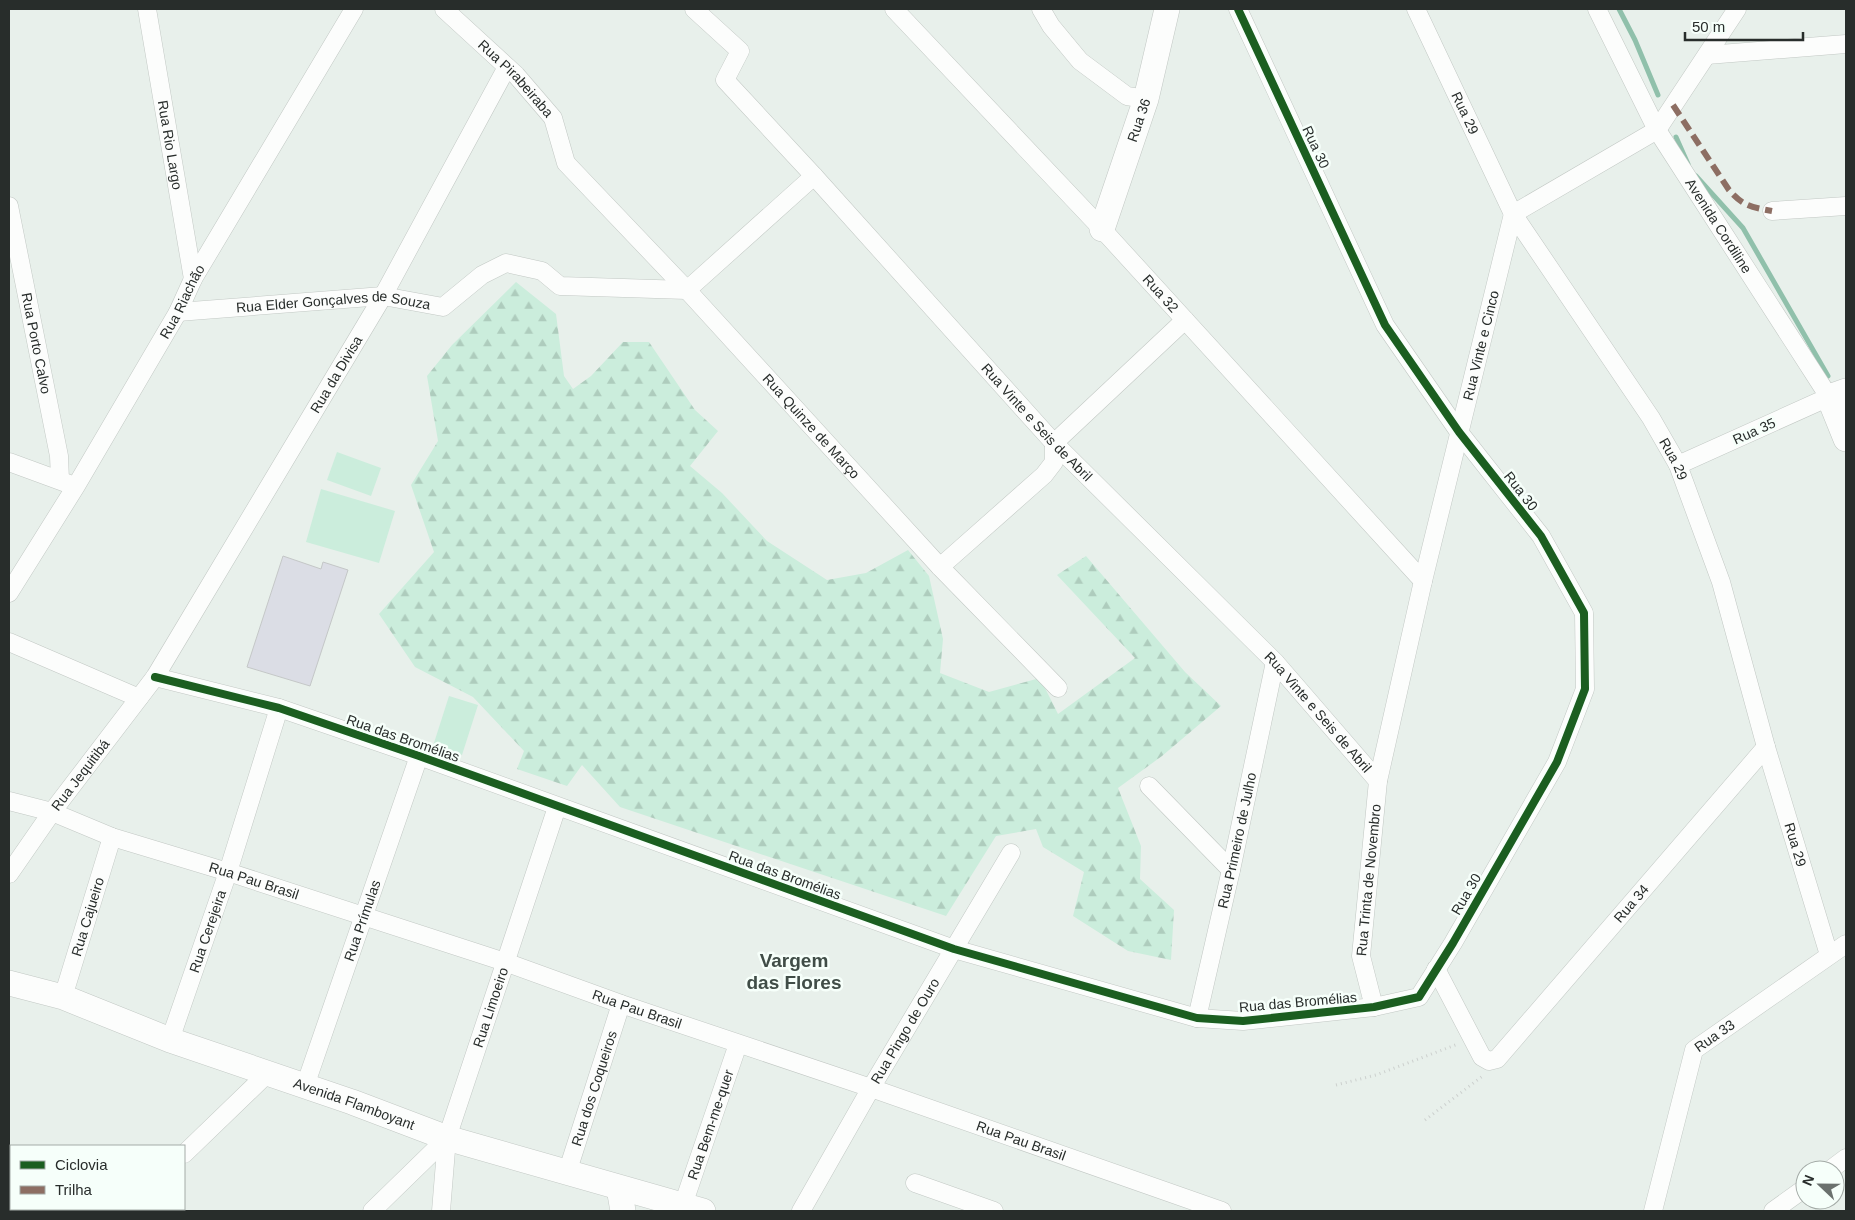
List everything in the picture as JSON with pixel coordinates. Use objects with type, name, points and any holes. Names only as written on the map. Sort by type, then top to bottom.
[{"type":"street","name":"Rua Riachão","points":[[9,593],[68,483],[178,312],[193,279],[354,9]]},
{"type":"street","name":"Rua Pirabeiraba","points":[[444,9],[516,75],[552,118],[566,163]]},
{"type":"street","name":"Rua Vinte e Seis de Abril","points":[[694,9],[740,51],[725,80],[1054,443],[1275,662],[1378,781]]},
{"type":"street","name":"Rua 32","points":[[894,9],[1102,229],[1423,581]]},
{"type":"street","points":[[1042,9],[1051,26],[1080,61],[1127,96],[1146,100]]},
{"type":"street","name":"Rua 36","points":[[1102,229],[1146,100],[1167,9]]},
{"type":"street","name":"Rua 30","points":[[1238,9],[1385,325],[1459,432],[1541,536],[1584,613],[1585,689],[1557,762],[1419,997]]},
{"type":"street","name":"Rua 29","points":[[1416,9],[1513,214],[1651,418],[1678,465],[1721,582],[1766,747],[1829,955]]},
{"type":"street","name":"Avenida Cordiline","points":[[1598,9],[1657,130],[1838,394],[1846,439]]},
{"type":"street","points":[[1513,214],[1657,130],[1737,9]]},
{"type":"street","name":"Rua Rio Largo","points":[[149,10],[193,279]]},
{"type":"street","points":[[1707,55],[1846,44]]},
{"type":"street","name":"Rua da Divisa","points":[[155,677],[383,296],[507,67]]},
{"type":"street","name":"Rua Quinze de Março","points":[[566,163],[687,290],[940,568],[1058,688]]},
{"type":"street","points":[[687,290],[814,176]]},
{"type":"street","name":"Rua Porto Calvo","points":[[9,206],[59,456],[68,483]]},
{"type":"street","points":[[1772,211],[1846,206]]},
{"type":"street","name":"Rua Vinte e Cinco","points":[[1378,781],[1423,581],[1513,214]]},
{"type":"street","name":"Rua Elder Gonçalves de Souza","points":[[178,312],[383,296],[443,307],[482,274],[506,263],[542,271],[560,286],[687,290]]},
{"type":"street","points":[[940,568],[1044,475],[1054,462],[1054,443],[1185,320]]},
{"type":"street","name":"Rua 35","points":[[1678,465],[1838,394]]},
{"type":"street","points":[[9,462],[68,483]]},
{"type":"street","points":[[9,642],[139,698]]},
{"type":"street","name":"Rua Primeiro de Julho","points":[[1197,1018],[1231,870],[1275,662]]},
{"type":"street","name":"Rua Jequitibá","points":[[9,874],[52,812],[155,677]]},
{"type":"street","name":"Rua das Bromélias","points":[[155,677],[279,708],[419,756],[954,949],[1197,1018],[1243,1021],[1374,1007],[1419,997]]},
{"type":"street","name":"Rua Cerejeira","points":[[170,1040],[228,872],[279,708]]},
{"type":"street","name":"Rua 34","points":[[1493,1060],[1766,747]]},
{"type":"street","name":"Rua Prímulas","points":[[305,1086],[419,756]]},
{"type":"street","name":"Rua Trinta de Novembro","points":[[1374,1007],[1362,956],[1378,781]]},
{"type":"street","points":[[1149,786],[1231,870]]},
{"type":"street","name":"Rua Pau Brasil","points":[[9,801],[52,812],[112,837],[228,872],[505,962],[620,1004],[871,1088],[1222,1211]]},
{"type":"street","name":"Rua Limoeiro","points":[[441,1211],[447,1138],[557,807]]},
{"type":"street","name":"Rua Cajueiro","points":[[63,997],[112,837]]},
{"type":"street","name":"Rua Pingo de Ouro","points":[[801,1211],[871,1088],[1011,853]]},
{"type":"street","name":"Rua 33","points":[[1653,1211],[1694,1050],[1846,944]]},
{"type":"street","points":[[1436,969],[1482,1057],[1493,1060]]},
{"type":"street","name":"Avenida Flamboyant","points":[[9,983],[63,997],[170,1040],[305,1086],[447,1138],[567,1173],[621,1200],[693,1208]]},
{"type":"street","name":"Rua dos Coqueiros","points":[[567,1173],[620,1004]]},
{"type":"street","name":"Rua Bem-me-quer","points":[[693,1208],[738,1044]]},
{"type":"street","points":[[185,1153],[268,1073]]},
{"type":"street","points":[[372,1211],[447,1138]]},
{"type":"street","points":[[915,1183],[994,1211]]},
{"type":"street","points":[[1773,1211],[1795,1195]]},
{"type":"path","points":[[1336,1086],[1376,1074],[1473,1039]]},
{"type":"path","points":[[1425,1120],[1484,1077],[1493,1060]]},
{"type":"green space","points":[[516,282],[556,314],[564,376],[573,389],[591,376],[623,342],[649,342],[695,410],[718,431],[690,466],[722,493],[767,541],[827,580],[866,573],[908,550],[929,576],[943,639],[940,673],[989,692],[1040,678],[1058,714],[1135,658],[1057,575],[1086,556],[1185,672],[1221,706],[1162,756],[1118,788],[1141,846],[1140,879],[1174,910],[1171,960],[1128,951],[1073,916],[1084,872],[1043,847],[1036,829],[996,836],[946,916],[620,807],[582,765],[567,786],[517,769],[524,751],[473,697],[415,667],[379,614],[434,552],[411,485],[438,441],[427,376],[452,345]]},
{"type":"green space","points":[[337,452],[381,468],[371,496],[327,480]]},
{"type":"green space","points":[[321,489],[395,511],[379,563],[306,542]]},
{"type":"green space","points":[[449,696],[478,705],[462,755],[433,746]]},
{"type":"building","points":[[283,556],[321,569],[323,562],[348,570],[310,686],[247,667]]},
{"type":"waterway","points":[[1619,9],[1635,40],[1658,95]]},
{"type":"waterway","points":[[1676,137],[1688,164]]},
{"type":"waterway","points":[[1696,176],[1743,228],[1828,376]]},
{"type":"marked path","points":[[1673,105],[1729,190],[1748,205],[1772,211]]},
{"type":"cycle path","points":[[155,677],[279,708],[419,756],[954,949],[1197,1018],[1243,1021],[1374,1007],[1419,997],[1453,943],[1557,762],[1585,689],[1584,613],[1541,536],[1459,432],[1385,325],[1238,9]]},
{"type":"district","name":"Vargem das Flores","points":[[794,971]]}]
